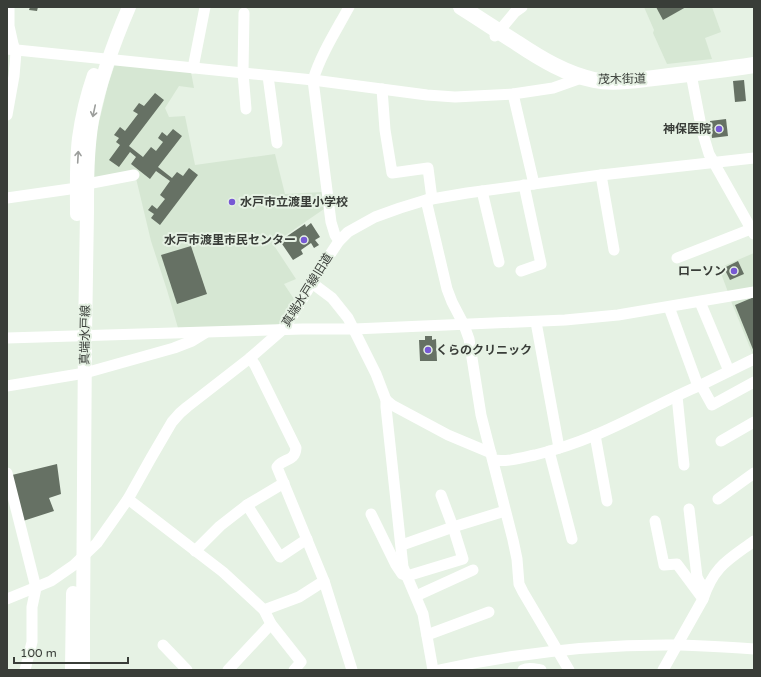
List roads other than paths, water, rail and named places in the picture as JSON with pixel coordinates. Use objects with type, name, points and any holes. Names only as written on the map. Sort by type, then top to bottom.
[{"type":"highway","name":"茂木街道","points":[[461,7],[496,34],[554,65],[568,72],[602,81],[621,81],[754,66]]},
{"type":"main road","name":"真端水戸線","points":[[83,670],[79,561],[82,186],[104,59],[119,7]]},
{"type":"main road","name":"真端水戸線","points":[[104,59],[129,7]]},
{"type":"main road","name":"真端水戸線","points":[[72,670],[79,561]]},
{"type":"street","points":[[9,7],[9,26],[13,44],[11,49]]},
{"type":"street","points":[[193,68],[205,7]]},
{"type":"street","name":"真端水戸線旧道","points":[[7,599],[51,581],[79,561],[102,537],[128,499],[165,434],[180,413],[250,358],[282,330],[339,241],[331,222],[313,80],[316,69],[349,7]]},
{"type":"street","points":[[496,34],[515,12],[522,7]]},
{"type":"street","points":[[244,13],[243,73],[246,109]]},
{"type":"street","points":[[11,49],[313,80],[455,98],[513,94],[553,88],[584,77]]},
{"type":"street","points":[[7,114],[14,76],[16,52],[11,49]]},
{"type":"street","points":[[677,258],[753,232],[708,154],[691,74]]},
{"type":"street","points":[[268,76],[277,143]]},
{"type":"street","points":[[382,89],[385,130],[392,173],[428,168],[429,200],[447,289],[469,339],[481,415],[517,559],[519,584],[569,670]]},
{"type":"street","points":[[513,94],[542,264],[521,271]]},
{"type":"street","points":[[339,241],[348,232],[375,216],[429,200],[482,191],[601,175],[754,158]]},
{"type":"street","points":[[7,198],[82,186],[134,175]]},
{"type":"street","points":[[601,175],[614,250]]},
{"type":"street","points":[[482,191],[499,262]]},
{"type":"street","points":[[312,283],[332,298],[348,318],[376,374],[386,400],[404,567],[424,614],[433,670]]},
{"type":"street","points":[[7,338],[354,329],[536,322],[618,315],[754,292]]},
{"type":"street","points":[[700,302],[729,371]]},
{"type":"street","points":[[669,307],[700,386],[712,405],[754,382]]},
{"type":"street","points":[[536,322],[554,450],[572,539]]},
{"type":"street","points":[[7,386],[80,373],[174,348],[192,341],[206,332]]},
{"type":"street","points":[[250,358],[255,365],[296,448],[296,453],[291,458],[279,464],[277,467],[324,581],[352,670]]},
{"type":"street","points":[[386,400],[392,405],[492,457],[502,461],[511,460],[554,450],[595,436],[700,386],[754,358]]},
{"type":"street","points":[[677,396],[684,465]]},
{"type":"street","points":[[722,441],[754,422]]},
{"type":"street","points":[[595,436],[607,501]]},
{"type":"street","points":[[7,473],[36,588],[32,607],[32,642],[25,670]]},
{"type":"street","points":[[718,499],[754,473]]},
{"type":"street","points":[[195,551],[220,526],[247,505],[284,483]]},
{"type":"street","points":[[371,514],[396,564],[402,574],[407,576],[463,559],[441,495]]},
{"type":"street","points":[[128,499],[224,572],[264,610],[271,624],[301,662],[294,670]]},
{"type":"street","points":[[247,505],[280,557],[307,539]]},
{"type":"street","points":[[689,509],[697,577],[700,583],[707,587]]},
{"type":"street","points":[[402,545],[505,510]]},
{"type":"street","points":[[654,521],[664,565],[677,564],[703,599]]},
{"type":"street","points":[[663,670],[703,599],[707,587],[718,568],[754,541]]},
{"type":"street","points":[[416,596],[473,570]]},
{"type":"street","points":[[264,610],[299,597],[324,581]]},
{"type":"street","points":[[427,635],[488,612]]},
{"type":"street","points":[[228,670],[271,624]]},
{"type":"street","points":[[163,645],[187,670]]},
{"type":"street","points":[[439,670],[487,660],[558,650],[678,645],[754,648]]},
{"type":"street","points":[[518,656],[524,669],[533,668],[541,670]]},
{"type":"place","name":"神保医院","points":[[719,129]]},
{"type":"place","name":"水戸市立渡里小学校","points":[[232,202]]},
{"type":"place","name":"水戸市渡里市民センター","points":[[304,240]]},
{"type":"place","name":"ローソン","points":[[734,271]]},
{"type":"place","name":"くらのクリニック","points":[[428,350]]}]
